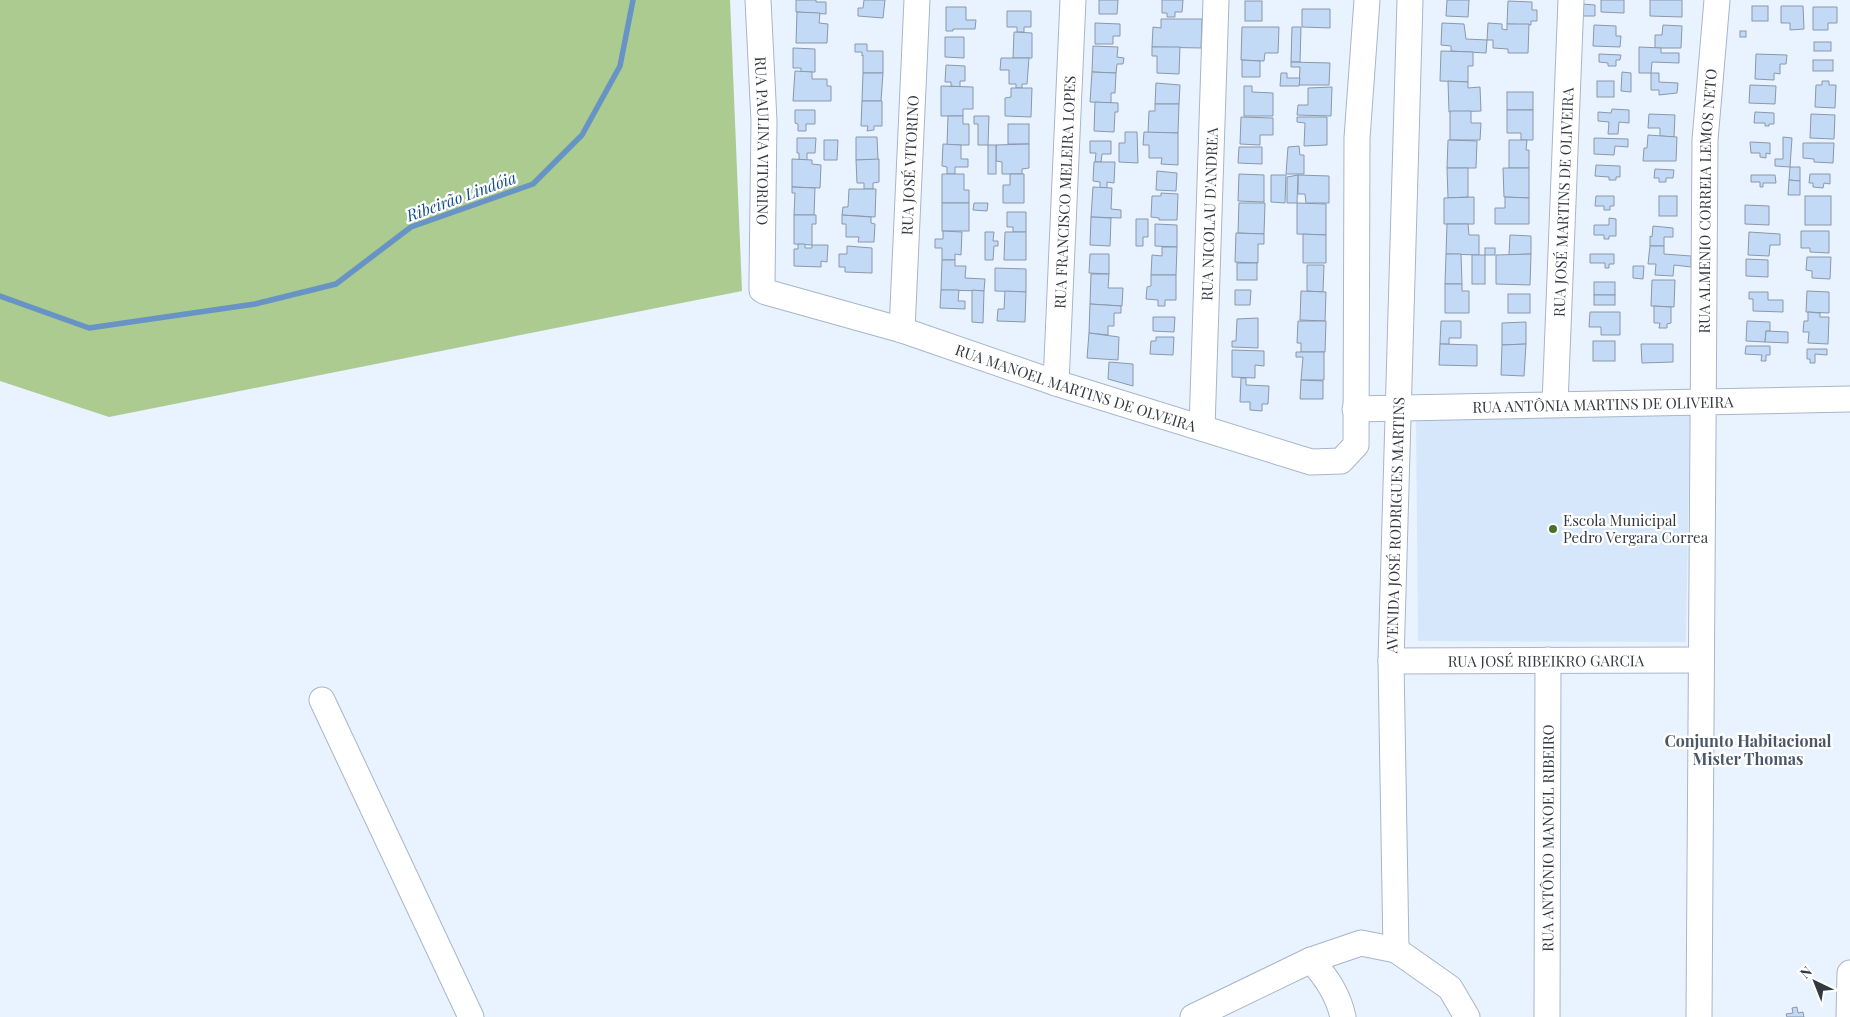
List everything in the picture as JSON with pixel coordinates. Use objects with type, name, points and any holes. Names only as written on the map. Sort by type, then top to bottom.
[{"type":"street","name":"RUA PAULINA VITORINO","points":[[758,0],[764,121],[762,283]]},
{"type":"street","name":"RUA JOSÉ VITORINO","points":[[902,330],[917,0]]},
{"type":"street","name":"RUA FRANCISCO MELEIRA LOPES","points":[[1056,383],[1074,0]]},
{"type":"street","name":"RUA NICOLAU D'ANDREA","points":[[1202,428],[1216,0]]},
{"type":"street","points":[[1355,409],[1357,138],[1367,0]]},
{"type":"street","name":"AVENIDA JOSÉ RODRIGUES MARTINS","points":[[1396,950],[1391,661],[1410,0]]},
{"type":"street","name":"RUA JOSÉ MARTINS DE OLIVEIRA","points":[[1554,404],[1570,0]]},
{"type":"street","name":"RUA ALMENIO CORREIA LEMOS NETO","points":[[1699,1017],[1705,140],[1717,0]]},
{"type":"street","name":"RUA MANOEL MARTINS DE OLVEIRA","points":[[762,283],[762,290],[766,292],[902,330],[1056,383],[1311,462],[1341,461],[1356,445],[1355,409]]},
{"type":"street","name":"RUA ANTÔNIA MARTINS DE OLIVEIRA","points":[[1355,409],[1850,399]]},
{"type":"street","name":"RUA ANTÔNIO MANOEL RIBEIRO","points":[[1547,1017],[1548,660]]},
{"type":"street","name":"RUA JOSÉ RIBEIKRO GARCIA","points":[[1391,661],[1701,660]]},
{"type":"street","points":[[322,700],[471,1017]]},
{"type":"street","points":[[1193,1017],[1311,960],[1361,943],[1396,950],[1450,988],[1467,1017]]},
{"type":"street","points":[[1311,960],[1324,975],[1346,1015]]},
{"type":"street","points":[[1849,1017],[1850,973]]},
{"type":"shaded area","name":"Escola Municipal Pedro Vergara Correa","points":[[1690,415],[1686,642],[1418,641],[1416,418]]},
{"type":"green space","points":[[0,0],[730,0],[742,291],[109,417],[0,381]]},
{"type":"building","points":[[796,0],[826,2],[826,14],[796,12]]},
{"type":"building","points":[[864,0],[885,0],[883,18],[858,16],[858,8],[863,8]]},
{"type":"building","points":[[1099,0],[1118,0],[1117,14],[1099,14]]},
{"type":"building","points":[[1162,0],[1183,0],[1182,12],[1175,12],[1175,17],[1167,17],[1167,13],[1162,13]]},
{"type":"building","points":[[1447,0],[1469,0],[1468,17],[1446,16]]},
{"type":"building","points":[[1601,0],[1624,0],[1624,13],[1601,12]]},
{"type":"building","points":[[1650,0],[1682,0],[1682,17],[1650,16]]},
{"type":"building","points":[[1245,1],[1262,1],[1262,21],[1245,21]]},
{"type":"building","points":[[1508,1],[1532,2],[1532,10],[1537,10],[1537,21],[1531,21],[1531,25],[1507,24]]},
{"type":"building","points":[[1582,4],[1595,5],[1595,16],[1582,16]]},
{"type":"building","points":[[1752,6],[1768,6],[1768,21],[1752,21]]},
{"type":"building","points":[[1781,6],[1803,6],[1804,29],[1790,30],[1790,23],[1781,23]]},
{"type":"building","points":[[946,7],[966,7],[966,20],[976,20],[975,29],[953,29],[953,31],[946,31]]},
{"type":"building","points":[[1813,7],[1837,7],[1837,23],[1828,23],[1828,30],[1813,30]]},
{"type":"building","points":[[1302,9],[1330,9],[1330,28],[1302,27]]},
{"type":"building","points":[[1007,11],[1031,11],[1031,27],[1024,27],[1024,32],[1017,32],[1017,27],[1007,27]]},
{"type":"building","points":[[797,12],[820,13],[819,23],[828,24],[827,43],[796,43]]},
{"type":"building","points":[[1161,19],[1202,19],[1201,48],[1152,47],[1153,27],[1161,28]]},
{"type":"building","points":[[1095,23],[1120,24],[1120,36],[1113,36],[1113,44],[1095,44]]},
{"type":"building","points":[[1442,23],[1464,24],[1466,39],[1487,40],[1486,53],[1451,51],[1451,46],[1441,45]]},
{"type":"building","points":[[1488,23],[1502,24],[1502,29],[1507,30],[1507,24],[1529,24],[1528,53],[1508,53],[1508,49],[1493,48],[1493,40],[1487,40]]},
{"type":"building","points":[[1594,25],[1616,26],[1616,36],[1621,36],[1620,47],[1593,46]]},
{"type":"building","points":[[1663,25],[1682,26],[1681,48],[1655,48],[1655,35],[1662,35]]},
{"type":"building","points":[[1242,27],[1279,27],[1278,53],[1265,53],[1264,61],[1241,60]]},
{"type":"building","points":[[1292,27],[1301,27],[1300,62],[1291,62]]},
{"type":"building","points":[[1740,31],[1746,31],[1746,37],[1740,37]]},
{"type":"building","points":[[1014,32],[1032,33],[1032,58],[1013,58]]},
{"type":"building","points":[[945,37],[964,37],[964,58],[945,57]]},
{"type":"building","points":[[1814,42],[1831,42],[1831,51],[1814,51]]},
{"type":"building","points":[[855,44],[867,44],[867,51],[883,51],[883,73],[863,73],[863,55],[862,52],[855,52]]},
{"type":"building","points":[[1093,46],[1118,47],[1117,57],[1124,58],[1123,64],[1117,64],[1116,73],[1092,72]]},
{"type":"building","points":[[1152,47],[1180,47],[1179,74],[1157,73],[1157,56],[1152,56]]},
{"type":"building","points":[[1639,47],[1661,48],[1661,53],[1679,53],[1679,63],[1652,62],[1651,73],[1639,73]]},
{"type":"building","points":[[793,48],[815,49],[815,72],[801,72],[801,68],[793,68]]},
{"type":"building","points":[[1441,51],[1473,52],[1473,66],[1468,66],[1468,82],[1440,81]]},
{"type":"building","points":[[1599,54],[1621,55],[1620,60],[1616,60],[1616,66],[1608,66],[1608,63],[1599,62]]},
{"type":"building","points":[[1756,54],[1787,55],[1786,64],[1780,64],[1780,74],[1774,73],[1774,80],[1755,79]]},
{"type":"building","points":[[1001,58],[1029,58],[1027,84],[1022,84],[1022,88],[1016,88],[1016,84],[1009,84],[1009,70],[1000,70]]},
{"type":"building","points":[[1242,60],[1260,61],[1260,77],[1242,77]]},
{"type":"building","points":[[1813,60],[1833,60],[1833,71],[1813,71]]},
{"type":"building","points":[[1291,62],[1330,63],[1329,85],[1299,85],[1300,67],[1291,67]]},
{"type":"building","points":[[946,65],[965,66],[965,81],[960,81],[960,87],[951,86],[951,82],[945,82]]},
{"type":"building","points":[[795,71],[812,72],[812,79],[827,79],[827,86],[831,86],[831,101],[793,101]]},
{"type":"building","points":[[1092,72],[1116,73],[1115,93],[1111,93],[1111,103],[1090,102]]},
{"type":"building","points":[[1622,72],[1631,73],[1631,92],[1621,91]]},
{"type":"building","points":[[863,73],[883,73],[881,101],[862,101]]},
{"type":"building","points":[[1281,73],[1287,73],[1287,78],[1300,78],[1299,86],[1280,86]]},
{"type":"building","points":[[1651,73],[1659,73],[1659,82],[1678,83],[1677,93],[1659,95],[1659,90],[1651,90]]},
{"type":"building","points":[[1448,81],[1468,82],[1468,88],[1480,87],[1481,111],[1449,112]]},
{"type":"building","points":[[1597,81],[1614,81],[1614,97],[1597,97]]},
{"type":"building","points":[[1822,81],[1829,81],[1829,85],[1836,85],[1835,108],[1815,107],[1816,85],[1822,85]]},
{"type":"building","points":[[1156,83],[1180,85],[1179,104],[1155,104]]},
{"type":"building","points":[[1750,85],[1776,86],[1775,104],[1749,103]]},
{"type":"building","points":[[941,86],[973,87],[973,109],[963,109],[963,116],[941,116]]},
{"type":"building","points":[[1244,86],[1252,86],[1252,92],[1273,93],[1273,116],[1244,116]]},
{"type":"building","points":[[1332,87],[1331,116],[1297,115],[1298,105],[1308,105],[1308,88]]},
{"type":"building","points":[[1011,88],[1032,88],[1031,117],[1005,116],[1005,98],[1011,97]]},
{"type":"building","points":[[1507,92],[1533,92],[1533,110],[1507,110]]},
{"type":"building","points":[[862,101],[882,101],[882,126],[874,126],[874,130],[867,131],[868,126],[861,126]]},
{"type":"building","points":[[1095,102],[1118,103],[1118,112],[1115,112],[1114,132],[1094,131]]},
{"type":"building","points":[[1155,104],[1179,104],[1178,133],[1148,133],[1149,111],[1155,111]]},
{"type":"building","points":[[1612,109],[1629,110],[1629,123],[1619,122],[1618,134],[1608,134],[1609,122],[1598,121],[1598,112],[1611,113]]},
{"type":"building","points":[[795,110],[815,110],[815,124],[806,124],[806,131],[798,131],[798,124],[795,123]]},
{"type":"building","points":[[1507,110],[1533,110],[1533,140],[1521,140],[1521,133],[1507,133]]},
{"type":"building","points":[[1450,111],[1471,111],[1471,123],[1481,123],[1480,140],[1450,140]]},
{"type":"building","points":[[1755,112],[1774,113],[1774,124],[1765,126],[1765,123],[1754,123]]},
{"type":"building","points":[[1649,114],[1675,115],[1674,137],[1660,136],[1660,128],[1648,128]]},
{"type":"building","points":[[1811,114],[1835,115],[1834,139],[1810,138]]},
{"type":"building","points":[[948,116],[963,116],[963,124],[969,124],[969,145],[947,145]]},
{"type":"building","points":[[974,116],[989,116],[988,145],[978,145],[978,124],[974,124]]},
{"type":"building","points":[[1241,117],[1273,118],[1273,135],[1260,135],[1260,145],[1240,144]]},
{"type":"building","points":[[1297,117],[1327,117],[1327,145],[1304,146],[1305,123],[1297,122]]},
{"type":"building","points":[[1008,124],[1029,124],[1029,144],[1008,144]]},
{"type":"building","points":[[1125,132],[1137,132],[1138,163],[1119,162],[1119,143],[1125,143]]},
{"type":"building","points":[[1144,132],[1178,133],[1178,165],[1161,164],[1162,158],[1149,158],[1149,145],[1143,145]]},
{"type":"building","points":[[1648,135],[1677,137],[1676,161],[1643,161]]},
{"type":"building","points":[[856,137],[877,137],[878,160],[856,160]]},
{"type":"building","points":[[1783,137],[1792,138],[1790,167],[1775,166],[1775,159],[1783,159]]},
{"type":"building","points":[[797,138],[816,138],[815,153],[807,153],[807,160],[799,160]]},
{"type":"building","points":[[1594,138],[1628,139],[1628,147],[1615,146],[1614,155],[1594,154]]},
{"type":"building","points":[[824,140],[838,140],[837,160],[824,160]]},
{"type":"building","points":[[1448,140],[1477,141],[1476,168],[1447,168]]},
{"type":"building","points":[[1509,140],[1527,140],[1526,150],[1529,150],[1529,168],[1509,168]]},
{"type":"building","points":[[1090,141],[1111,141],[1111,154],[1102,154],[1101,162],[1095,162],[1096,153],[1090,153]]},
{"type":"building","points":[[1750,142],[1770,143],[1770,154],[1766,153],[1766,158],[1760,157],[1760,153],[1751,153]]},
{"type":"building","points":[[1803,143],[1834,143],[1833,163],[1814,162],[1814,159],[1803,158]]},
{"type":"building","points":[[943,144],[961,145],[961,159],[968,159],[968,167],[955,167],[955,174],[947,174],[947,167],[942,166]]},
{"type":"building","points":[[1029,144],[1029,168],[1022,169],[1022,174],[1002,174],[1002,162],[996,161],[996,145]]},
{"type":"building","points":[[988,145],[996,145],[996,174],[988,174]]},
{"type":"building","points":[[1299,146],[1300,155],[1304,155],[1304,174],[1286,174],[1288,147]]},
{"type":"building","points":[[1239,147],[1262,147],[1262,164],[1238,163]]},
{"type":"building","points":[[792,159],[812,160],[812,164],[821,165],[820,188],[792,187]]},
{"type":"building","points":[[879,159],[879,182],[873,183],[873,189],[864,189],[864,183],[857,183],[856,160]]},
{"type":"building","points":[[1094,162],[1115,162],[1114,183],[1107,182],[1107,188],[1100,188],[1100,182],[1093,181]]},
{"type":"building","points":[[1596,165],[1620,166],[1620,177],[1616,177],[1616,180],[1609,180],[1609,177],[1595,176]]},
{"type":"building","points":[[1790,167],[1800,167],[1800,181],[1789,180]]},
{"type":"building","points":[[1447,168],[1468,168],[1468,197],[1448,198]]},
{"type":"building","points":[[1503,168],[1529,168],[1529,198],[1504,197]]},
{"type":"building","points":[[1655,169],[1674,170],[1673,178],[1666,178],[1666,182],[1659,182],[1659,178],[1654,178]]},
{"type":"building","points":[[1157,171],[1177,173],[1176,191],[1156,190]]},
{"type":"building","points":[[942,174],[964,174],[964,190],[969,190],[969,203],[942,203]]},
{"type":"building","points":[[1010,174],[1024,174],[1024,203],[1003,203],[1003,185],[1010,185]]},
{"type":"building","points":[[1239,174],[1264,175],[1264,202],[1238,201]]},
{"type":"building","points":[[1810,174],[1830,174],[1830,184],[1824,183],[1823,188],[1813,187],[1813,183],[1809,183]]},
{"type":"building","points":[[1271,175],[1286,175],[1285,203],[1271,202]]},
{"type":"building","points":[[1298,175],[1329,176],[1329,203],[1306,203],[1305,194],[1298,194]]},
{"type":"building","points":[[1298,175],[1297,203],[1287,203],[1287,177]]},
{"type":"building","points":[[1751,175],[1775,175],[1776,183],[1763,183],[1763,187],[1760,187],[1760,182],[1751,182]]},
{"type":"building","points":[[1789,180],[1800,181],[1800,195],[1788,195]]},
{"type":"building","points":[[792,187],[815,188],[814,215],[794,215],[795,193],[792,193]]},
{"type":"building","points":[[1093,187],[1112,188],[1111,209],[1121,210],[1121,218],[1091,217]]},
{"type":"building","points":[[849,189],[876,189],[875,217],[842,215],[843,207],[848,207]]},
{"type":"building","points":[[1161,193],[1178,194],[1177,220],[1159,220],[1159,218],[1151,217],[1152,196],[1161,196]]},
{"type":"building","points":[[1596,196],[1614,196],[1614,206],[1610,206],[1610,210],[1604,210],[1604,206],[1595,206]]},
{"type":"building","points":[[1659,196],[1677,196],[1677,216],[1659,216]]},
{"type":"building","points":[[1805,196],[1831,196],[1831,225],[1805,225]]},
{"type":"building","points":[[1474,197],[1474,224],[1444,224],[1444,198]]},
{"type":"building","points":[[1505,197],[1529,198],[1529,224],[1495,224],[1495,208],[1505,208]]},
{"type":"building","points":[[942,203],[969,203],[969,231],[942,231]]},
{"type":"building","points":[[974,203],[988,203],[987,211],[973,210]]},
{"type":"building","points":[[1239,203],[1265,203],[1264,234],[1238,233]]},
{"type":"building","points":[[1297,203],[1326,204],[1326,235],[1297,234]]},
{"type":"building","points":[[1745,205],[1769,206],[1769,225],[1745,224]]},
{"type":"building","points":[[1007,212],[1026,212],[1026,232],[1013,232],[1013,227],[1007,227]]},
{"type":"building","points":[[794,215],[816,215],[816,224],[812,224],[812,245],[794,244]]},
{"type":"building","points":[[842,215],[871,217],[871,223],[875,224],[874,242],[858,242],[859,237],[846,237],[846,224],[842,224]]},
{"type":"building","points":[[1091,217],[1111,218],[1110,246],[1090,245]]},
{"type":"building","points":[[1609,218],[1616,219],[1616,236],[1609,236],[1609,239],[1604,239],[1604,235],[1594,235],[1594,225],[1609,225]]},
{"type":"building","points":[[1136,219],[1148,219],[1148,237],[1143,237],[1143,246],[1136,246]]},
{"type":"building","points":[[1155,224],[1177,225],[1177,247],[1155,246]]},
{"type":"building","points":[[1447,224],[1468,224],[1469,235],[1479,235],[1479,255],[1446,254]]},
{"type":"building","points":[[1653,226],[1673,228],[1673,237],[1664,237],[1664,246],[1650,246]]},
{"type":"building","points":[[943,231],[962,232],[961,255],[955,254],[955,260],[942,260],[942,248],[935,248],[935,239],[943,239]]},
{"type":"building","points":[[1801,231],[1829,231],[1829,253],[1810,252],[1810,248],[1801,248]]},
{"type":"building","points":[[985,232],[994,232],[993,241],[998,241],[998,246],[994,246],[993,260],[985,260]]},
{"type":"building","points":[[1005,232],[1026,232],[1026,260],[1004,260]]},
{"type":"building","points":[[1749,232],[1780,234],[1780,245],[1770,245],[1769,256],[1748,255]]},
{"type":"building","points":[[1236,233],[1264,234],[1264,244],[1258,244],[1258,263],[1235,262]]},
{"type":"building","points":[[1303,234],[1326,235],[1326,263],[1303,263]]},
{"type":"building","points":[[1510,235],[1531,236],[1531,254],[1509,255]]},
{"type":"building","points":[[798,244],[805,244],[805,248],[812,248],[812,245],[828,245],[827,262],[821,261],[821,267],[794,266],[794,249],[798,249]]},
{"type":"building","points":[[847,246],[872,248],[872,273],[845,272],[845,267],[839,267],[839,254],[847,254]]},
{"type":"building","points":[[1650,246],[1664,246],[1664,254],[1691,256],[1691,267],[1674,265],[1673,276],[1655,275],[1656,264],[1648,264]]},
{"type":"building","points":[[1162,247],[1177,247],[1176,275],[1151,275],[1152,255],[1162,256]]},
{"type":"building","points":[[1485,248],[1495,248],[1495,255],[1485,255]]},
{"type":"building","points":[[1090,254],[1109,254],[1109,274],[1089,273]]},
{"type":"building","points":[[1446,254],[1461,254],[1462,284],[1445,284]]},
{"type":"building","points":[[1531,254],[1530,285],[1496,284],[1496,255]]},
{"type":"building","points":[[1590,254],[1614,254],[1614,264],[1609,264],[1609,268],[1605,268],[1605,263],[1590,263]]},
{"type":"building","points":[[1472,255],[1485,255],[1485,284],[1472,284]]},
{"type":"building","points":[[1807,257],[1831,257],[1830,279],[1812,278],[1812,271],[1806,270]]},
{"type":"building","points":[[1746,259],[1768,260],[1768,277],[1746,276]]},
{"type":"building","points":[[942,260],[955,260],[955,266],[966,266],[965,278],[985,279],[984,291],[941,290]]},
{"type":"building","points":[[1237,263],[1257,263],[1257,280],[1237,280]]},
{"type":"building","points":[[1307,265],[1324,265],[1323,292],[1307,291]]},
{"type":"building","points":[[1633,266],[1644,266],[1643,279],[1633,278]]},
{"type":"building","points":[[995,268],[1026,269],[1026,292],[995,291]]},
{"type":"building","points":[[1091,274],[1109,274],[1108,288],[1123,288],[1122,306],[1090,304]]},
{"type":"building","points":[[1151,275],[1176,275],[1176,300],[1165,300],[1165,306],[1158,306],[1158,300],[1146,299],[1147,287],[1151,286]]},
{"type":"building","points":[[1652,280],[1675,280],[1674,307],[1651,306]]},
{"type":"building","points":[[1594,282],[1615,282],[1615,295],[1594,295]]},
{"type":"building","points":[[1445,284],[1462,284],[1462,291],[1469,291],[1469,313],[1445,313]]},
{"type":"building","points":[[941,290],[959,290],[958,301],[965,301],[965,309],[940,308]]},
{"type":"building","points":[[972,290],[984,291],[983,323],[972,322]]},
{"type":"building","points":[[1235,290],[1251,290],[1250,305],[1235,305]]},
{"type":"building","points":[[1005,291],[1026,292],[1025,322],[997,321],[998,309],[1004,309]]},
{"type":"building","points":[[1301,291],[1326,292],[1325,321],[1300,320]]},
{"type":"building","points":[[1807,291],[1829,292],[1829,313],[1806,312]]},
{"type":"building","points":[[1749,292],[1768,292],[1768,300],[1783,300],[1783,312],[1753,311],[1753,299],[1749,299]]},
{"type":"building","points":[[1508,294],[1530,294],[1530,313],[1508,313]]},
{"type":"building","points":[[1594,295],[1615,295],[1615,305],[1594,305]]},
{"type":"building","points":[[1090,304],[1121,306],[1121,313],[1114,313],[1114,326],[1108,326],[1108,335],[1089,333]]},
{"type":"building","points":[[1654,306],[1671,307],[1671,323],[1667,324],[1667,328],[1659,328],[1660,323],[1654,323]]},
{"type":"building","points":[[1590,312],[1620,312],[1620,335],[1601,335],[1601,327],[1589,327]]},
{"type":"building","points":[[1808,312],[1820,313],[1820,317],[1829,317],[1828,344],[1808,343],[1809,332],[1803,332],[1804,321],[1808,321]]},
{"type":"building","points":[[1153,317],[1175,317],[1174,332],[1153,331]]},
{"type":"building","points":[[1258,318],[1258,348],[1232,347],[1232,341],[1236,341],[1237,319]]},
{"type":"building","points":[[1298,321],[1326,321],[1325,352],[1301,352],[1301,343],[1297,343]]},
{"type":"building","points":[[1441,321],[1461,321],[1461,338],[1449,338],[1449,344],[1440,344]]},
{"type":"building","points":[[1747,321],[1770,322],[1770,331],[1766,331],[1765,342],[1746,341]]},
{"type":"building","points":[[1526,322],[1526,344],[1502,345],[1502,323]]},
{"type":"building","points":[[1766,331],[1788,332],[1788,343],[1765,342]]},
{"type":"building","points":[[1089,333],[1119,337],[1118,360],[1087,358]]},
{"type":"building","points":[[1156,337],[1174,337],[1173,355],[1150,354],[1151,341],[1156,341]]},
{"type":"building","points":[[1593,341],[1615,341],[1615,361],[1593,361]]},
{"type":"building","points":[[1440,344],[1477,345],[1477,366],[1439,365]]},
{"type":"building","points":[[1526,344],[1524,376],[1501,375],[1502,345]]},
{"type":"building","points":[[1641,344],[1673,344],[1673,362],[1642,363]]},
{"type":"building","points":[[1746,346],[1770,346],[1770,355],[1766,355],[1766,361],[1761,361],[1762,355],[1745,354]]},
{"type":"building","points":[[1807,349],[1827,349],[1827,355],[1815,354],[1815,363],[1810,363],[1810,359],[1807,359]]},
{"type":"building","points":[[1232,350],[1264,351],[1264,366],[1255,365],[1255,378],[1232,377]]},
{"type":"building","points":[[1296,352],[1324,352],[1324,380],[1301,380],[1303,357],[1296,357]]},
{"type":"building","points":[[1109,362],[1133,364],[1133,386],[1108,379]]},
{"type":"building","points":[[1241,378],[1246,378],[1246,385],[1269,386],[1268,404],[1262,404],[1262,411],[1250,410],[1250,402],[1240,402]]},
{"type":"building","points":[[1301,380],[1323,381],[1323,399],[1300,399]]},
{"type":"building","points":[[1797,1007],[1798,1013],[1803,1012],[1804,1017],[1787,1017],[1786,1014],[1793,1013],[1792,1008]]},
{"type":"waterway","name":"Ribeirão Lindóia","points":[[0,296],[89,328],[255,304],[336,284],[411,227],[533,184],[582,135],[620,66],[633,0]]},
{"type":"place","name":"Escola Municipal Pedro Vergara Correa","points":[[1553,529]]},
{"type":"district","name":"Conjunto Habitacional Mister Thomas","points":[[1748,749]]}]
